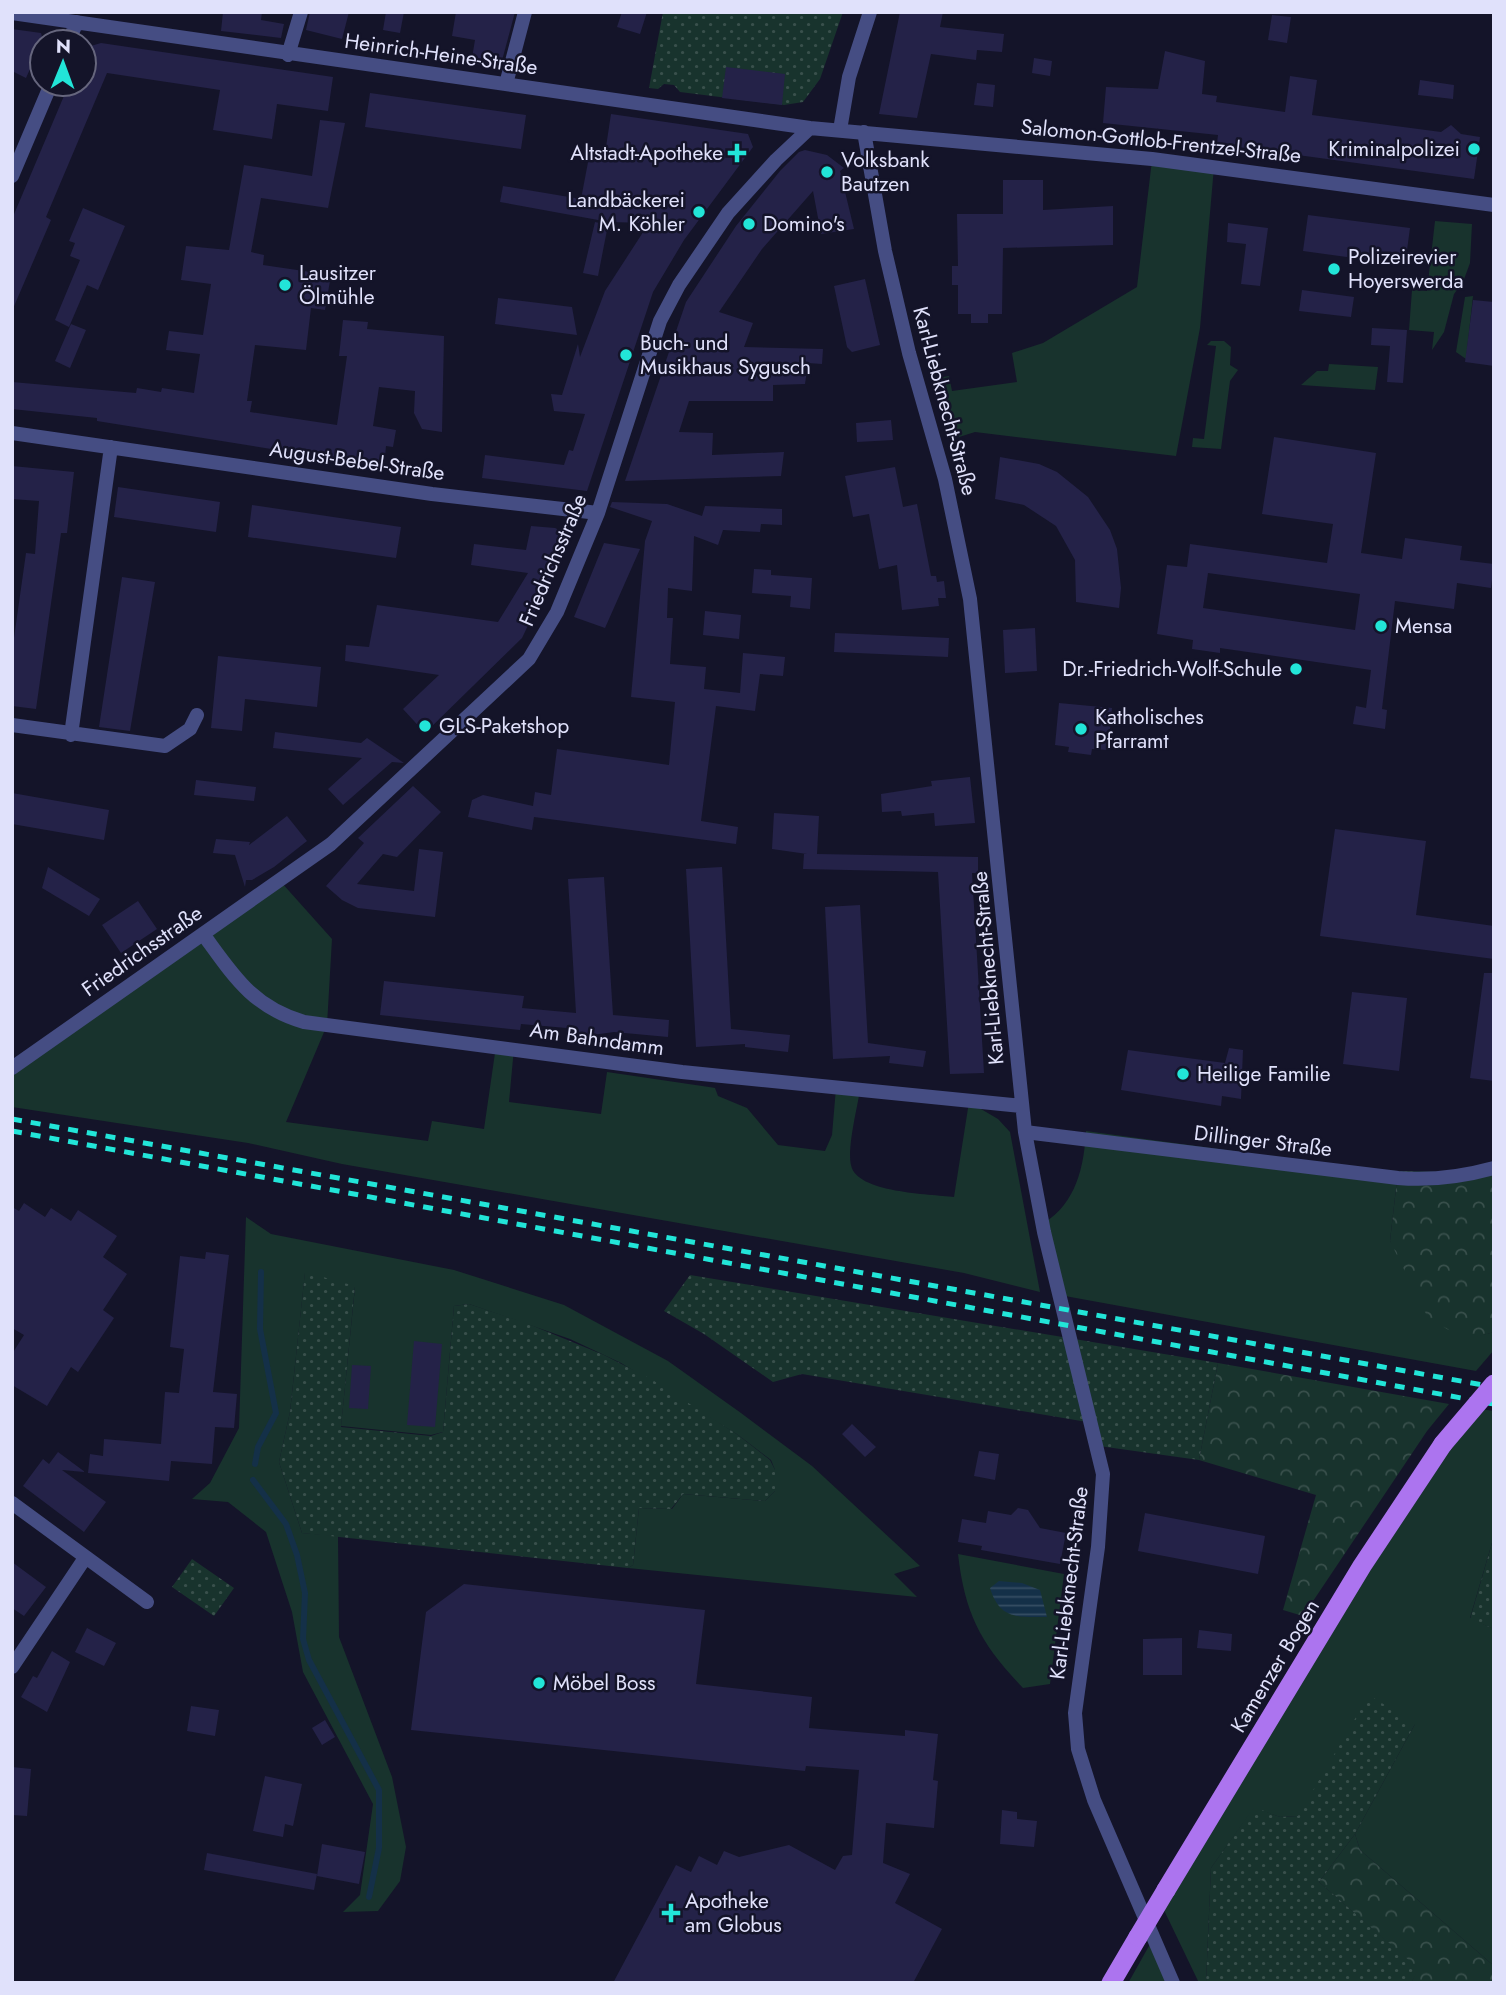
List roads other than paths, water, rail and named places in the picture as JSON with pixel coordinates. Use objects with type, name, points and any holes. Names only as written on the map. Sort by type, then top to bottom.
[{"type":"main road","name":"Kamenzer Bogen","points":[[1111,1983],[1362,1566],[1443,1444],[1494,1384]]},
{"type":"street","points":[[288,55],[301,12]]},
{"type":"street","points":[[506,84],[525,12]]},
{"type":"street","points":[[840,130],[849,77],[870,12]]},
{"type":"street","name":"Heinrich-Heine-Straße","points":[[12,13],[71,18],[288,55],[810,128],[864,132]]},
{"type":"street","points":[[12,176],[45,98]]},
{"type":"street","name":"Friedrichsstraße","points":[[12,1068],[331,844],[529,659],[557,612],[598,513],[660,321],[678,285],[728,213],[776,160],[810,128]]},
{"type":"street","name":"Salomon-Gottlob-Frentzel-Straße","points":[[864,132],[1215,166],[1494,205]]},
{"type":"street","name":"Karl-Liebknecht-Straße","points":[[864,132],[885,251],[909,353],[917,373],[949,494],[972,611],[1022,1106],[1044,1231],[1099,1446],[1103,1474],[1099,1535],[1075,1713],[1078,1749],[1094,1800],[1173,1983]]},
{"type":"street","name":"August-Bebel-Straße","points":[[12,433],[432,494],[598,513]]},
{"type":"street","points":[[71,735],[111,447]]},
{"type":"street","points":[[12,725],[165,746],[177,741],[190,729],[197,715]]},
{"type":"street","name":"Am Bahndamm","points":[[203,934],[235,978],[265,1007],[304,1022],[682,1072],[1022,1106]]},
{"type":"street","name":"Dillinger Straße","points":[[1026,1132],[1398,1178],[1452,1178],[1494,1168]]},
{"type":"street","points":[[12,1503],[146,1602]]},
{"type":"street","points":[[12,1667],[85,1558]]},
{"type":"water","points":[[999,1581],[1022,1583],[1040,1590],[1047,1617],[1019,1616],[1005,1611],[999,1606],[990,1588]]},
{"type":"waterway","points":[[255,1464],[258,1447],[276,1413],[260,1329],[261,1272]]},
{"type":"waterway","points":[[253,1480],[286,1524],[297,1555],[305,1593],[303,1639],[309,1660],[379,1790],[379,1848],[369,1897]]},
{"type":"railway","points":[[12,1119],[1494,1387]]},
{"type":"railway","points":[[12,1131],[1494,1404]]},
{"type":"place","name":"Kriminalpolizei","points":[[1474,149]]},
{"type":"place","name":"Altstadt-Apotheke","points":[[737,153]]},
{"type":"place","name":"Volksbank Bautzen","points":[[827,172]]},
{"type":"place","name":"Landbäckerei M. Köhler","points":[[699,212]]},
{"type":"place","name":"Domino's","points":[[749,224]]},
{"type":"place","name":"Polizeirevier Hoyerswerda","points":[[1334,269]]},
{"type":"place","name":"Lausitzer Ölmühle","points":[[285,285]]},
{"type":"place","name":"Buch- und Musikhaus Sygusch","points":[[626,355]]},
{"type":"place","name":"Mensa","points":[[1381,626]]},
{"type":"place","name":"Dr.-Friedrich-Wolf-Schule","points":[[1296,669]]},
{"type":"place","name":"GLS-Paketshop","points":[[425,726]]},
{"type":"place","name":"Katholisches Pfarramt","points":[[1081,729]]},
{"type":"place","name":"Heilige Familie","points":[[1183,1074]]},
{"type":"place","name":"Möbel Boss","points":[[539,1683]]},
{"type":"place","name":"Apotheke am Globus","points":[[671,1913]]}]
